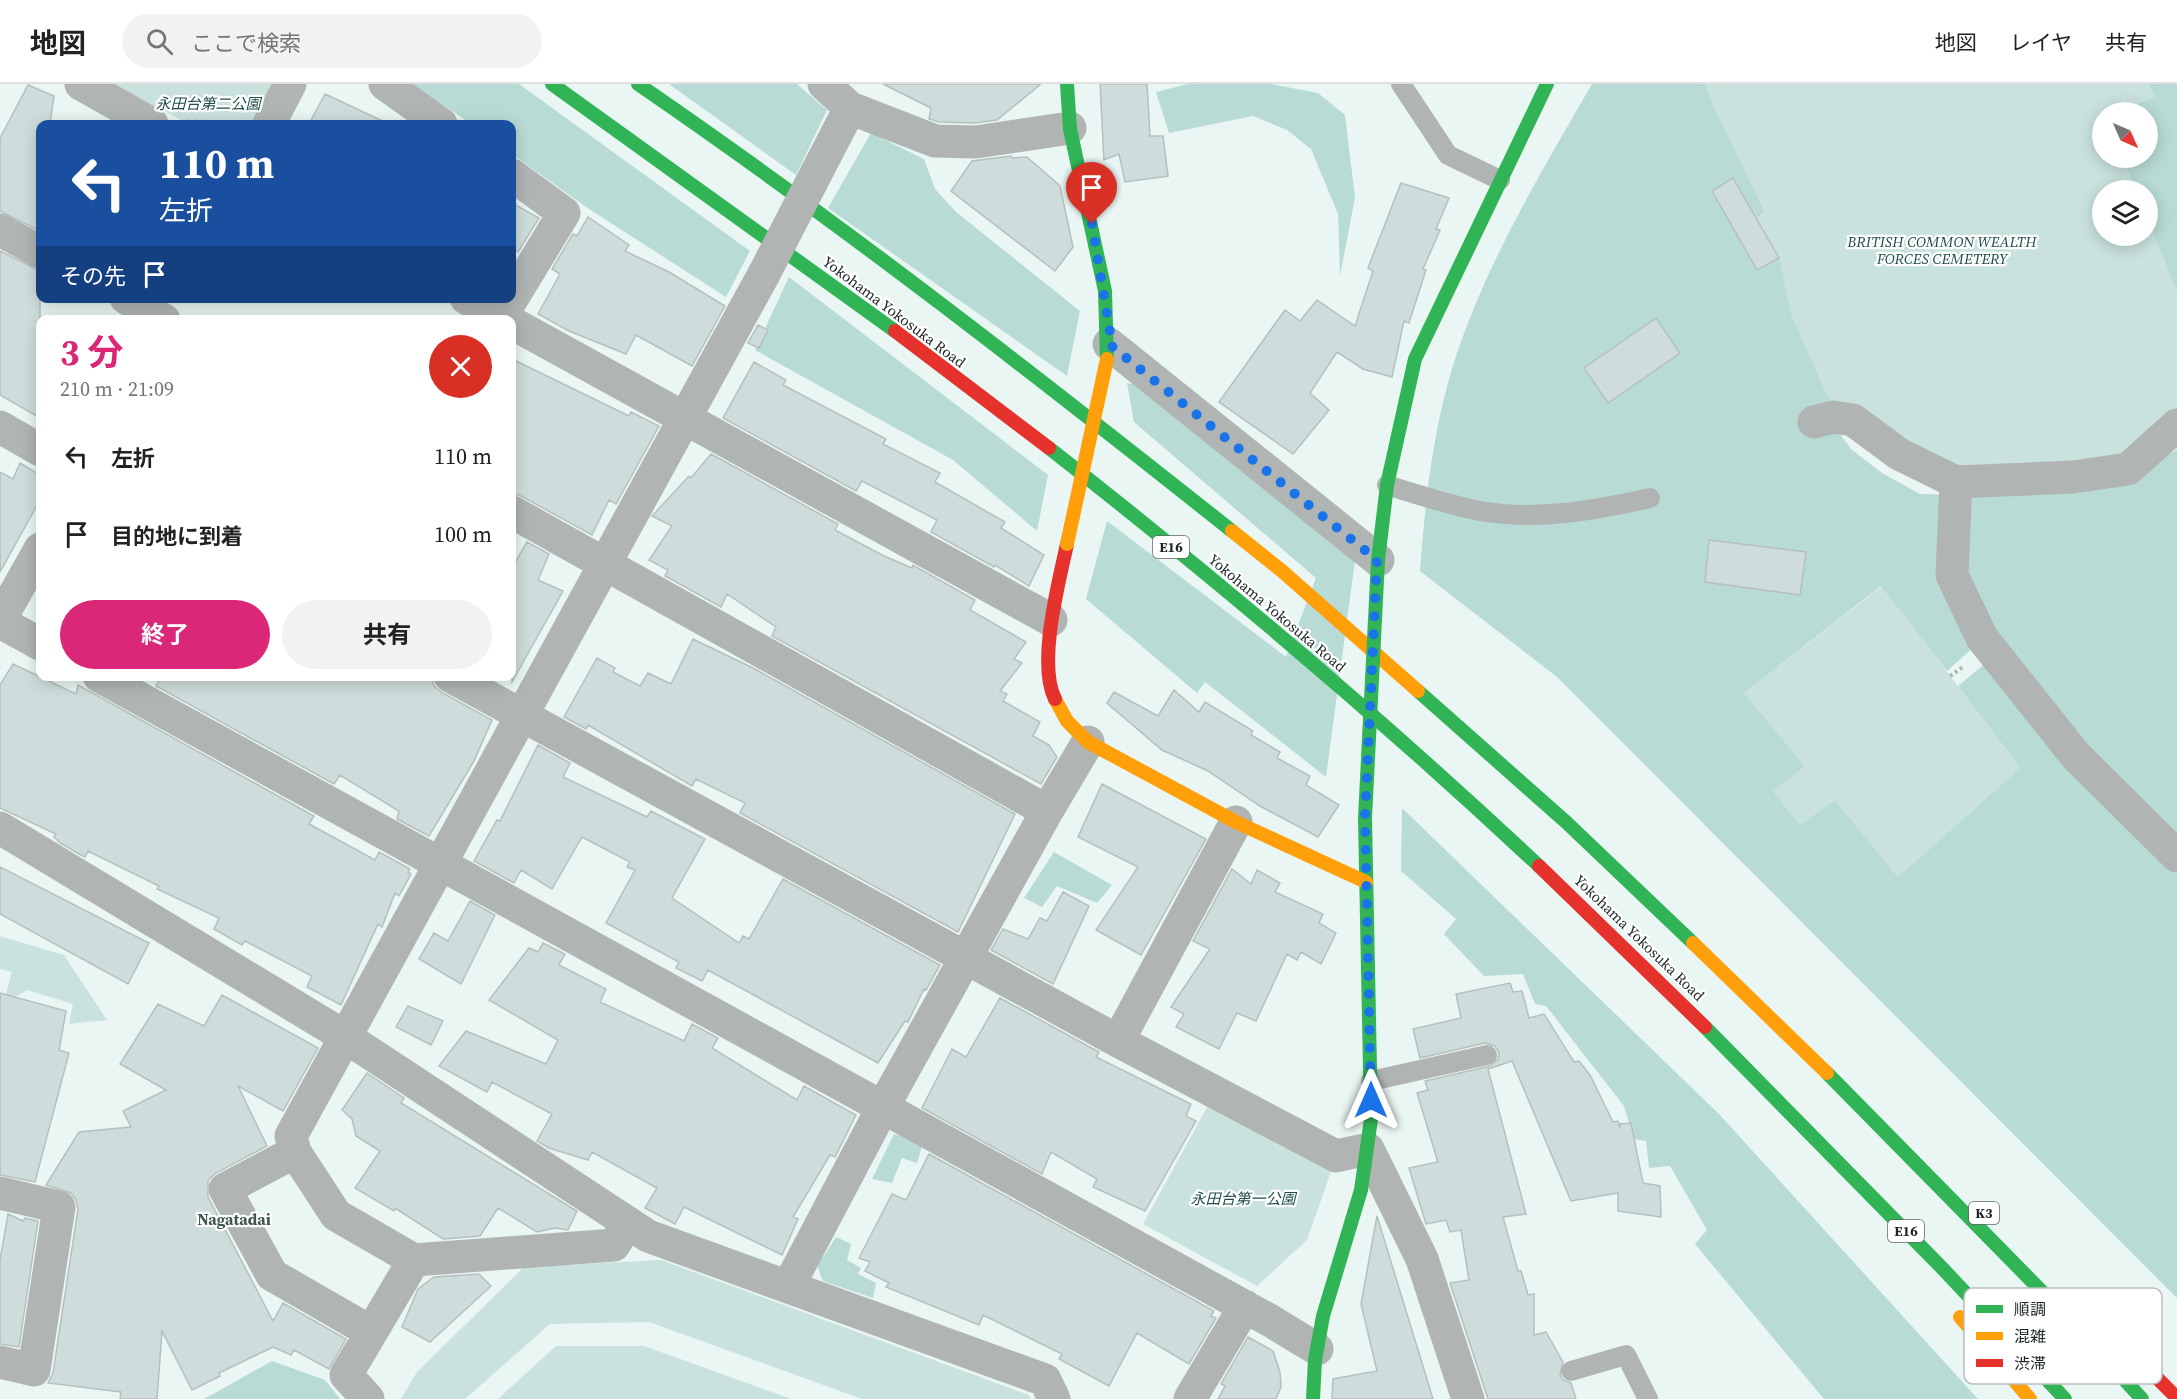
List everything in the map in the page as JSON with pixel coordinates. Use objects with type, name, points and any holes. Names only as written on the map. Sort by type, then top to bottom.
[{"type":"main road","name":"Yokohama Yokosuka Road","points":[[552,84],[727,206],[1028,433],[1262,620],[1525,851],[1745,1064],[1964,1293]]},
{"type":"main road","points":[[638,84],[746,158],[1017,363],[1282,572],[1566,822],[1788,1033],[2039,1288]]},
{"type":"main road","points":[[1067,84],[1065,108],[1092,224],[1110,332],[1108,351],[1051,620],[1049,666],[1053,695],[1067,721],[1088,742],[1236,822],[1366,882]]},
{"type":"main road","points":[[1312,1399],[1323,1316],[1361,1190],[1368,1149],[1371,1081],[1365,818],[1377,560],[1387,484],[1415,359],[1547,84]]},
{"type":"main road","name":"K3","points":[[1788,1033],[1996,1224]]},
{"type":"main road","points":[[1745,1064],[1899,1245]]},
{"type":"main road","points":[[1953,1308],[1964,1321]]},
{"type":"main road","points":[[2162,1383],[2177,1398]]},
{"type":"main road","points":[[2017,1384],[2030,1399]]},
{"type":"main road","name":"Yokohama Yokosuka Road","points":[[2051,1384],[2065,1399]]},
{"type":"main road","points":[[2128,1384],[2142,1399]]},
{"type":"street","points":[[81,84],[145,120]]},
{"type":"street","points":[[271,120],[290,84]]},
{"type":"street","points":[[385,84],[435,120]]},
{"type":"street","points":[[824,84],[850,108],[935,141],[976,142],[1070,128]]},
{"type":"street","points":[[628,1223],[614,1245],[414,1260],[336,1215],[295,1152],[291,1136],[344,1036],[523,717],[604,563],[764,274],[850,108]]},
{"type":"street","points":[[516,178],[564,213],[516,300]]},
{"type":"street","points":[[0,230],[36,250]]},
{"type":"street","points":[[135,303],[156,315]]},
{"type":"street","points":[[475,303],[496,315]]},
{"type":"street","points":[[516,326],[1051,620]]},
{"type":"street","points":[[1108,351],[1377,560]]},
{"type":"street","points":[[1814,422],[1833,417],[1853,420],[1899,454],[1956,482],[2073,477],[2128,469],[2177,425]]},
{"type":"street","points":[[0,427],[36,448]]},
{"type":"street","points":[[1956,482],[1952,574],[1982,638],[1985,651],[2076,756],[2177,856]]},
{"type":"street","points":[[516,514],[1047,811]]},
{"type":"street","points":[[36,556],[0,621],[36,642]]},
{"type":"street","points":[[108,681],[1245,1306],[1317,1349]]},
{"type":"street","points":[[459,681],[1118,1041],[1336,1156],[1368,1149],[1422,1259],[1468,1399]]},
{"type":"street","points":[[788,1287],[883,1107],[1047,811],[1088,742]]},
{"type":"street","points":[[1118,1041],[1236,822]]},
{"type":"street","points":[[0,828],[344,1036],[648,1236],[1045,1380],[1054,1399]]},
{"type":"street","points":[[295,1152],[225,1189],[272,1275],[371,1332]]},
{"type":"street","points":[[0,1193],[60,1207],[34,1370],[0,1362]]},
{"type":"street","points":[[368,1399],[346,1375],[414,1260]]},
{"type":"street","points":[[1190,1399],[1245,1306]]},
{"type":"lane","points":[[1401,84],[1448,155],[1500,180]]},
{"type":"lane","points":[[1387,484],[1482,512],[1539,514],[1590,510],[1650,498]]},
{"type":"lane","points":[[1371,1081],[1487,1055]]},
{"type":"lane","points":[[1571,1371],[1626,1355],[1648,1399]]},
{"type":"green space","name":"永田台第二公園","points":[[112,84],[277,84],[255,120],[181,120]]},
{"type":"green space","name":"BRITISH COMMON WEALTH FORCES CEMETERY","points":[[1706,84],[2149,84],[2155,95],[2141,102],[2092,102],[2092,168],[2126,168],[2132,180],[2092,180],[2092,246],[2158,245],[2177,293],[2177,409],[2131,462],[1955,470],[1830,401],[1792,316],[1779,258],[1756,219],[1765,212],[1715,109]]},
{"type":"green space","points":[[1882,586],[2020,768],[1898,877],[1835,800],[1801,826],[1773,791],[1804,765],[1744,693]]},
{"type":"green space","points":[[0,936],[64,955],[107,1020],[69,1024],[73,1004],[27,990],[17,996],[5,997],[12,972],[0,969]]},
{"type":"green space","name":"永田台第一公園","points":[[1211,1100],[1332,1169],[1307,1240],[1257,1286],[1143,1224]]},
{"type":"green space","points":[[661,1260],[1029,1395],[1031,1399],[862,1399],[649,1322],[550,1324],[465,1399],[401,1399],[417,1372],[524,1267]]},
{"type":"green space","points":[[556,1346],[644,1346],[791,1399],[498,1399]]},
{"type":"shaded area","points":[[413,84],[519,84],[750,251],[726,297],[586,207],[516,157],[516,120],[465,120]]},
{"type":"shaded area","points":[[669,84],[797,84],[827,110],[796,175]]},
{"type":"shaded area","points":[[1188,84],[1271,84],[1318,93],[1345,115],[1355,197],[1340,276],[1338,214],[1311,149],[1287,130],[1253,116],[1169,133],[1156,92]]},
{"type":"shaded area","points":[[1592,84],[1706,84],[1715,109],[1765,212],[1756,219],[1779,258],[1792,316],[1830,401],[1835,427],[1851,449],[1882,473],[1920,494],[1956,495],[2137,477],[2177,449],[2177,1298],[1557,677],[1420,571],[1430,469],[1439,419],[1465,331],[1514,222]],"holes":[[[1881,586],[1947,671],[1975,646],[1988,661],[1958,686],[2020,768],[1898,877],[1835,800],[1800,825],[1773,791],[1805,766],[1744,693]]]},
{"type":"shaded area","points":[[2149,84],[2177,84],[2177,293],[2158,245],[2158,180],[2132,180],[2126,168],[2158,168],[2158,102],[2142,102],[2154,96]]},
{"type":"shaded area","points":[[871,133],[924,159],[935,189],[956,212],[1080,311],[1067,376],[828,208]]},
{"type":"shaded area","points":[[789,277],[1048,475],[1037,531],[953,460],[755,350]]},
{"type":"shaded area","points":[[1127,383],[1145,386],[1356,553],[1326,777],[1205,682],[1197,693],[1086,599],[1107,521],[1286,657],[1316,578],[1134,422]]},
{"type":"shaded area","points":[[1402,808],[1719,1114],[1978,1399],[1824,1399],[1695,1244],[1707,1230],[1670,1166],[1649,1168],[1646,1141],[1634,1139],[1624,1106],[1546,1006],[1535,1004],[1523,974],[1484,976],[1444,934],[1456,919],[1401,871]]},
{"type":"shaded area","points":[[1054,852],[1112,885],[1097,903],[1057,886],[1042,907],[1024,898]]},
{"type":"shaded area","points":[[894,1134],[923,1143],[917,1163],[902,1158],[892,1183],[872,1179]]},
{"type":"shaded area","points":[[836,1237],[851,1244],[847,1260],[861,1268],[858,1274],[876,1283],[873,1298],[823,1281],[817,1266]]},
{"type":"shaded area","points":[[272,1361],[325,1380],[340,1399],[204,1399]]},
{"type":"building","points":[[883,84],[1041,84],[997,120],[975,123],[939,122],[929,119],[931,108]]},
{"type":"building","points":[[1100,84],[1147,84],[1150,136],[1163,136],[1168,176],[1125,182],[1119,154],[1104,160]]},
{"type":"building","points":[[28,85],[54,96],[51,120],[36,120],[36,229],[0,211],[0,138]]},
{"type":"building","points":[[325,94],[380,120],[311,120]]},
{"type":"building","points":[[1011,156],[1012,158],[1027,157],[1060,186],[1073,247],[1055,271],[951,191],[972,161]]},
{"type":"building","points":[[1733,178],[1779,258],[1757,270],[1712,191]]},
{"type":"building","points":[[1401,183],[1449,198],[1436,229],[1440,230],[1423,269],[1426,270],[1409,323],[1404,321],[1392,377],[1363,369],[1337,352],[1310,393],[1329,410],[1293,454],[1219,402],[1285,310],[1300,321],[1317,300],[1355,326],[1373,271],[1368,268]]},
{"type":"building","points":[[516,205],[539,218],[518,252],[516,251]]},
{"type":"building","points":[[588,217],[629,245],[625,251],[669,272],[725,306],[692,366],[636,335],[626,354],[569,331],[538,314],[560,274],[552,269],[573,234],[577,236]]},
{"type":"building","points":[[0,251],[36,269],[36,303],[40,303],[40,315],[36,315],[36,416],[0,395]]},
{"type":"building","points":[[1656,318],[1680,353],[1608,403],[1584,368]]},
{"type":"building","points":[[758,325],[768,330],[759,348],[748,343]]},
{"type":"building","points":[[516,361],[629,416],[631,412],[659,426],[616,504],[609,500],[592,535],[516,494]]},
{"type":"building","points":[[754,362],[786,380],[783,385],[886,439],[883,444],[940,473],[935,482],[1005,522],[1001,528],[1044,555],[1029,586],[995,565],[994,567],[931,532],[937,520],[862,481],[856,491],[723,418]]},
{"type":"building","points":[[711,454],[838,524],[835,530],[884,556],[912,568],[913,565],[975,600],[970,610],[1026,642],[1014,659],[1022,663],[1000,691],[1007,694],[1003,701],[1040,722],[1033,736],[1049,745],[1057,757],[1041,784],[772,636],[776,627],[727,594],[721,607],[665,576],[668,570],[649,560],[672,526],[652,516],[689,476],[691,478]]},
{"type":"building","points":[[20,463],[36,473],[36,507],[0,572],[0,472],[13,479]]},
{"type":"building","points":[[1709,540],[1806,552],[1800,595],[1705,582]]},
{"type":"building","points":[[527,542],[549,554],[538,580],[563,591],[516,675],[516,561]]},
{"type":"building","points":[[693,639],[755,669],[1015,814],[958,932],[740,813],[745,803],[696,779],[692,786],[588,725],[586,729],[564,717],[597,658],[615,668],[613,672],[640,686],[648,673],[671,684]]},
{"type":"building","points":[[13,664],[36,675],[36,681],[49,681],[76,694],[78,685],[314,816],[309,824],[375,860],[379,852],[410,869],[408,872],[411,874],[399,896],[395,893],[382,927],[378,924],[341,1005],[307,987],[312,976],[245,941],[242,945],[214,929],[219,918],[157,889],[159,886],[88,851],[85,857],[79,854],[60,843],[54,837],[56,834],[0,808],[0,685]]},
{"type":"building","points":[[158,681],[432,681],[434,686],[441,692],[492,720],[474,761],[429,836],[397,819],[399,811],[340,775],[334,784],[156,686]]},
{"type":"building","points":[[1174,690],[1199,712],[1205,702],[1253,731],[1251,735],[1280,752],[1277,758],[1310,776],[1306,785],[1339,805],[1318,837],[1260,806],[1208,771],[1162,750],[1107,703],[1114,692],[1158,716]]},
{"type":"building","points":[[538,745],[570,763],[563,777],[647,817],[651,811],[705,839],[672,898],[739,943],[743,936],[749,939],[783,879],[940,965],[926,990],[924,989],[908,1022],[905,1021],[878,1063],[708,970],[702,981],[676,968],[679,962],[606,923],[635,870],[627,867],[630,862],[582,837],[552,889],[521,870],[514,883],[474,861],[497,820],[500,821]]},
{"type":"building","points":[[1102,784],[1206,839],[1141,955],[1096,930],[1138,867],[1078,837]]},
{"type":"building","points":[[0,867],[149,943],[128,984],[0,914]]},
{"type":"building","points":[[1232,869],[1251,884],[1257,870],[1280,883],[1275,892],[1323,914],[1319,923],[1336,933],[1321,964],[1301,952],[1297,960],[1287,954],[1256,1021],[1237,1013],[1219,1049],[1176,1027],[1184,1014],[1171,1007],[1210,949],[1193,941]]},
{"type":"building","points":[[1063,892],[1089,906],[1053,984],[991,950],[1003,929],[1028,939],[1040,918],[1047,921]]},
{"type":"building","points":[[470,901],[495,915],[461,984],[419,959],[434,933],[448,941]]},
{"type":"building","points":[[543,943],[565,954],[559,965],[606,989],[600,1002],[684,1041],[692,1024],[718,1038],[712,1048],[797,1100],[804,1086],[856,1115],[835,1157],[830,1155],[793,1217],[798,1219],[782,1255],[684,1207],[675,1224],[645,1208],[657,1188],[592,1152],[588,1160],[549,1148],[537,1141],[552,1114],[492,1082],[487,1092],[439,1066],[466,1031],[546,1064],[558,1040],[489,1000],[529,948],[538,952]]},
{"type":"building","points":[[1510,983],[1513,992],[1522,991],[1529,1018],[1544,1014],[1574,1062],[1579,1061],[1590,1075],[1613,1122],[1618,1121],[1620,1128],[1620,1124],[1631,1123],[1643,1183],[1660,1186],[1661,1217],[1618,1211],[1618,1193],[1571,1201],[1512,1061],[1488,1069],[1526,1214],[1503,1217],[1518,1271],[1521,1271],[1528,1295],[1534,1294],[1534,1335],[1546,1332],[1563,1362],[1560,1375],[1563,1380],[1571,1383],[1576,1399],[1488,1399],[1450,1283],[1469,1280],[1461,1230],[1450,1232],[1446,1220],[1426,1224],[1409,1168],[1438,1162],[1417,1093],[1428,1090],[1425,1081],[1490,1066],[1498,1059],[1499,1053],[1495,1046],[1485,1043],[1420,1058],[1413,1029],[1461,1018],[1456,994]]},
{"type":"building","points":[[0,993],[66,1011],[59,1050],[69,1053],[35,1182],[0,1175]]},
{"type":"building","points":[[222,995],[318,1048],[283,1111],[238,1086],[267,1146],[216,1173],[208,1180],[208,1197],[273,1321],[283,1303],[346,1339],[329,1369],[294,1350],[291,1355],[273,1347],[219,1373],[220,1376],[192,1390],[162,1331],[157,1399],[120,1399],[121,1392],[48,1383],[53,1373],[78,1209],[71,1193],[46,1185],[79,1132],[131,1127],[123,1111],[166,1090],[120,1064],[158,1004],[204,1026]]},
{"type":"building","points":[[1000,998],[1099,1052],[1096,1057],[1191,1104],[1186,1116],[1196,1121],[1145,1211],[1093,1187],[1097,1179],[1051,1152],[1042,1174],[922,1108],[952,1049],[966,1057]]},
{"type":"building","points":[[408,1006],[443,1021],[431,1045],[396,1027]]},
{"type":"building","points":[[367,1073],[404,1098],[401,1103],[577,1211],[568,1230],[555,1228],[537,1232],[498,1208],[480,1236],[443,1239],[395,1208],[394,1211],[355,1188],[380,1151],[356,1136],[352,1119],[342,1110]]},
{"type":"building","points":[[929,1154],[1214,1311],[1211,1316],[1216,1318],[1189,1364],[1137,1333],[1109,1386],[1059,1359],[1062,1354],[983,1315],[979,1325],[886,1287],[889,1283],[865,1271],[870,1262],[859,1258],[892,1194],[906,1200]]},
{"type":"building","points":[[8,1214],[23,1221],[25,1218],[38,1221],[19,1347],[0,1344],[0,1260]]},
{"type":"building","points":[[1377,1216],[1433,1399],[1332,1399],[1333,1379],[1377,1371],[1361,1304]]},
{"type":"building","points":[[479,1274],[491,1286],[430,1342],[402,1327],[418,1289],[434,1277]]},
{"type":"building","points":[[1248,1337],[1273,1351],[1280,1372],[1281,1387],[1276,1399],[1218,1399],[1225,1386],[1221,1384]]},
{"type":"traffic: fast","points":[[552,84],[895,331]]},
{"type":"traffic: fast","points":[[638,84],[790,191],[939,302],[1232,531]]},
{"type":"traffic: fast","points":[[1067,84],[1070,129],[1105,291],[1107,359]]},
{"type":"traffic: fast","points":[[1378,560],[1387,485],[1415,359],[1547,84]]},
{"type":"traffic: fast","points":[[1049,448],[1175,548],[1298,651],[1420,757],[1539,866]]},
{"type":"traffic: fast","points":[[1365,818],[1378,560]]},
{"type":"traffic: fast","points":[[1418,691],[1566,822],[1693,943]]},
{"type":"traffic: fast","points":[[1313,1399],[1315,1360],[1323,1316],[1361,1190],[1371,1119],[1365,818]]},
{"type":"traffic: fast","points":[[1705,1027],[1964,1291]]},
{"type":"traffic: fast","points":[[1827,1073],[2039,1288]]},
{"type":"traffic: fast","points":[[2051,1384],[2065,1399]]},
{"type":"traffic: fast","points":[[2128,1384],[2142,1399]]},
{"type":"traffic: slow","points":[[1067,544],[1107,359]]},
{"type":"traffic: slow","points":[[1232,531],[1282,571],[1418,691]]},
{"type":"traffic: slow","points":[[1055,699],[1067,721],[1088,742],[1236,822],[1366,882]]},
{"type":"traffic: slow","points":[[1693,943],[1827,1073]]},
{"type":"traffic: slow","points":[[1960,1317],[1964,1322]]},
{"type":"traffic: slow","points":[[2017,1384],[2030,1399]]},
{"type":"traffic: jam","points":[[895,331],[1049,448]]},
{"type":"traffic: jam","points":[[1055,699],[1050,684],[1049,644],[1051,622],[1067,544]]},
{"type":"traffic: jam","points":[[1539,866],[1705,1027]]},
{"type":"traffic: jam","points":[[2162,1383],[2177,1398]]},
{"type":"district","name":"Nagatadai","points":[[234,1219]]},
{"type":"route","points":[[1092,224],[1110,332],[1109,344],[1377,560],[1365,818],[1371,1100]]}]
